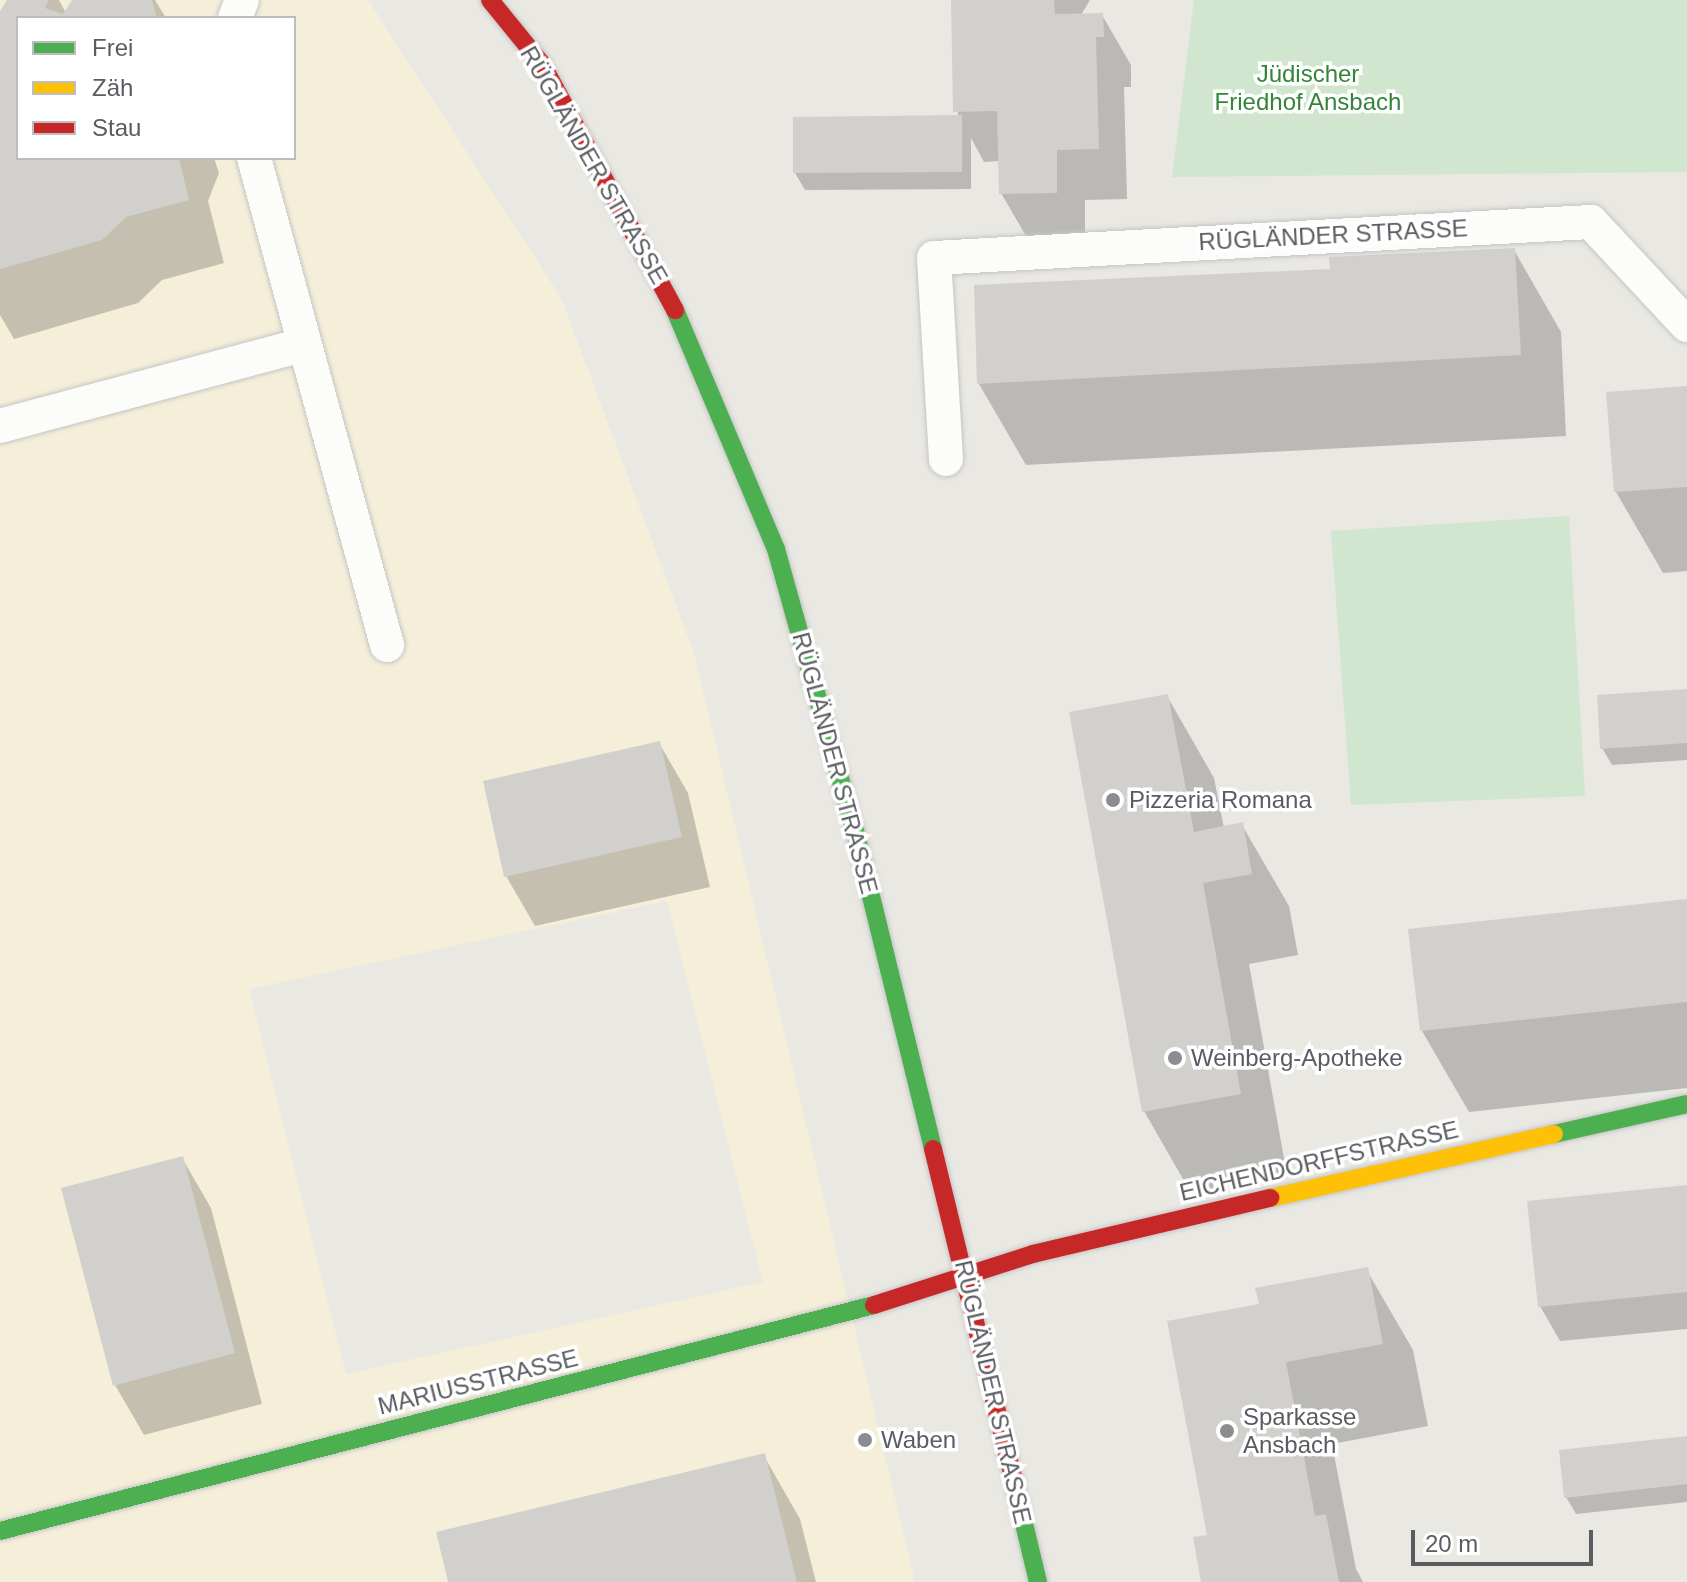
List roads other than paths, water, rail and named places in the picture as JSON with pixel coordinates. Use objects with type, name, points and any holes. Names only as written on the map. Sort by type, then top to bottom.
[{"type":"street","name":"RÜGLÄNDER STRASSE","points":[[490,0],[542,64],[673,304],[776,549],[855,831],[1038,1582]]},
{"type":"street","name":"EICHENDORFFSTRASSE","points":[[966,1278],[1033,1254],[1364,1173],[1687,1104]]},
{"type":"street","name":"MARIUSSTRASSE","points":[[0,1531],[323,1444],[820,1322],[966,1278]]},
{"type":"lane","points":[[255,160],[387,645]]},
{"type":"lane","name":"RÜGLÄNDER STRASSE","points":[[946,459],[934,258],[1591,222],[1687,325]]},
{"type":"lane","points":[[6,419],[303,345]]},
{"type":"place","name":"Pizzeria Romana","points":[[1113,800]]},
{"type":"place","name":"Weinberg-Apotheke","points":[[1175,1058]]},
{"type":"place","name":"Sparkasse Ansbach","points":[[1227,1431]]},
{"type":"place","name":"Waben","points":[[865,1440]]},
{"type":"park label","name":"Jüdischer Friedhof Ansbach","points":[[1308,88]]}]
